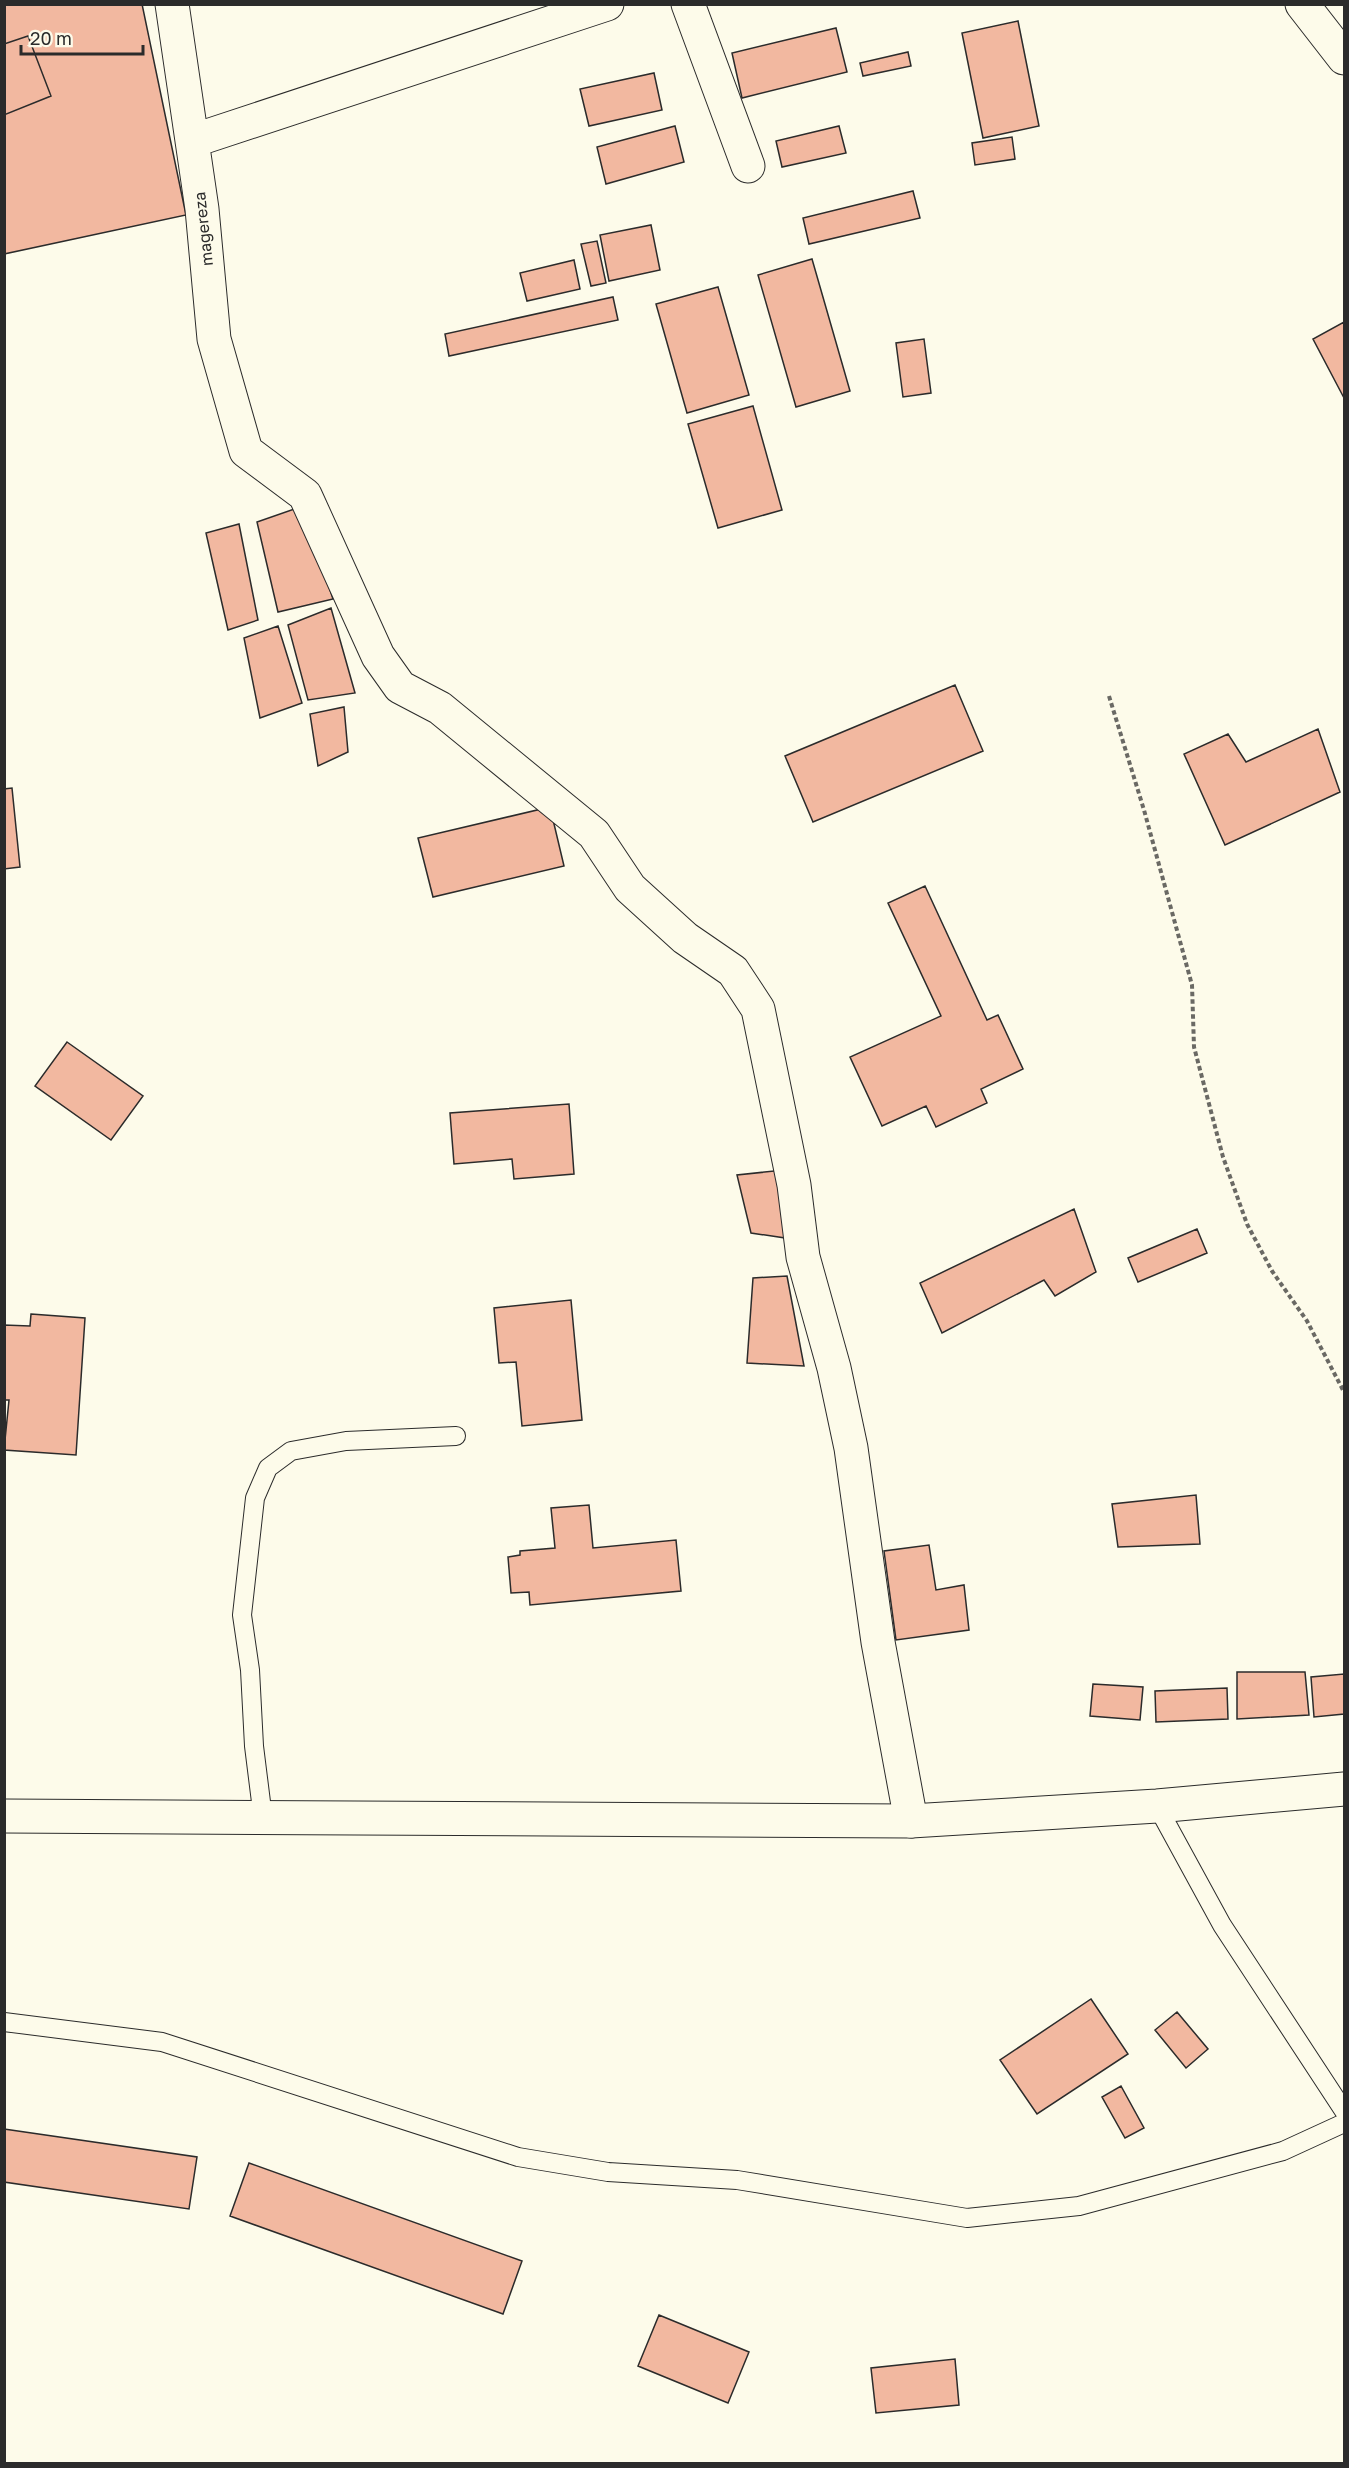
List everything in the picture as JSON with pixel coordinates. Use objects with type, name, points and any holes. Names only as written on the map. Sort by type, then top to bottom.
[{"type":"street","name":"magereza","points":[[172,4],[202,209],[214,339],[246,452],[305,495],[378,656],[400,687],[440,708],[594,834],[630,888],[685,938],[733,971],[758,1009],[794,1185],[803,1257],[834,1368],[851,1448],[878,1642],[911,1821]]},
{"type":"street","points":[[192,141],[607,4]]},
{"type":"street","points":[[688,4],[748,166]]},
{"type":"street","points":[[1302,4],[1344,58]]},
{"type":"street","points":[[4,1816],[911,1821],[1157,1806],[1344,1789]]},
{"type":"lane","points":[[263,1818],[254,1746],[250,1670],[242,1615],[255,1498],[268,1468],[291,1451],[346,1441],[456,1436]]},
{"type":"lane","points":[[1157,1806],[1222,1925],[1344,2111]]},
{"type":"lane","points":[[4,2022],[162,2042],[518,2157],[608,2172],[737,2180],[968,2218],[1079,2206],[1282,2151],[1344,2124]]},
{"type":"path","points":[[1109,696],[1144,810],[1192,985],[1194,1047],[1223,1156],[1246,1224],[1272,1271],[1307,1321],[1344,1392]]},
{"type":"building","points":[[4,4],[142,4],[186,215],[4,254]]},
{"type":"building","points":[[1018,21],[1039,126],[983,138],[962,33]]},
{"type":"building","points":[[836,28],[847,72],[742,98],[732,53]]},
{"type":"building","points":[[28,36],[51,96],[4,115],[4,44]]},
{"type":"building","points":[[908,52],[911,66],[863,76],[860,63]]},
{"type":"building","points":[[654,73],[662,110],[589,126],[580,89]]},
{"type":"building","points":[[675,126],[684,162],[606,184],[597,147]]},
{"type":"building","points":[[839,126],[846,153],[782,167],[776,141]]},
{"type":"building","points":[[1012,137],[1015,159],[975,165],[972,143]]},
{"type":"building","points":[[913,191],[920,218],[809,244],[803,218]]},
{"type":"building","points":[[651,225],[660,270],[609,281],[600,235]]},
{"type":"building","points":[[597,241],[606,283],[591,286],[581,244]]},
{"type":"building","points":[[812,259],[850,391],[796,407],[758,275]]},
{"type":"building","points":[[574,260],[580,289],[527,301],[520,273]]},
{"type":"building","points":[[718,287],[749,395],[687,413],[656,304]]},
{"type":"building","points":[[613,297],[618,320],[449,356],[445,334]]},
{"type":"building","points":[[1344,322],[1344,398],[1313,339]]},
{"type":"building","points":[[924,339],[931,393],[903,397],[896,343]]},
{"type":"building","points":[[753,406],[782,510],[718,528],[688,424]]},
{"type":"building","points":[[303,506],[333,599],[278,612],[257,522]]},
{"type":"building","points":[[239,524],[258,620],[228,630],[206,533]]},
{"type":"building","points":[[331,608],[355,693],[308,700],[288,625]]},
{"type":"building","points":[[278,626],[302,703],[260,718],[244,638]]},
{"type":"building","points":[[955,685],[983,751],[813,822],[785,756]]},
{"type":"building","points":[[344,707],[348,752],[318,766],[310,714]]},
{"type":"building","points":[[1318,729],[1340,792],[1225,845],[1184,754],[1228,734],[1246,762]]},
{"type":"building","points":[[12,788],[20,867],[4,869],[4,789]]},
{"type":"building","points":[[550,807],[564,866],[433,897],[418,838]]},
{"type":"building","points":[[925,886],[987,1020],[998,1015],[1023,1069],[981,1089],[987,1103],[936,1127],[926,1106],[882,1126],[850,1057],[941,1016],[888,903]]},
{"type":"building","points":[[67,1042],[143,1096],[111,1140],[35,1086]]},
{"type":"building","points":[[569,1104],[574,1174],[514,1179],[512,1159],[454,1164],[450,1113]]},
{"type":"building","points":[[784,1170],[792,1239],[751,1233],[737,1175]]},
{"type":"building","points":[[1074,1209],[1096,1272],[1055,1296],[1044,1280],[942,1333],[920,1283]]},
{"type":"building","points":[[1197,1229],[1207,1253],[1138,1282],[1128,1258]]},
{"type":"building","points":[[787,1276],[804,1366],[747,1363],[753,1278]]},
{"type":"building","points":[[571,1300],[582,1420],[522,1426],[516,1362],[499,1363],[494,1308]]},
{"type":"building","points":[[31,1314],[85,1318],[76,1455],[4,1450],[9,1400],[4,1400],[4,1325],[30,1326]]},
{"type":"building","points":[[1196,1495],[1200,1544],[1118,1547],[1112,1504]]},
{"type":"building","points":[[589,1505],[593,1548],[676,1540],[681,1591],[530,1605],[529,1592],[511,1593],[508,1557],[520,1555],[520,1551],[555,1548],[551,1508]]},
{"type":"building","points":[[929,1545],[936,1590],[964,1585],[969,1630],[896,1640],[884,1551]]},
{"type":"building","points":[[1237,1672],[1305,1672],[1309,1715],[1237,1719]]},
{"type":"building","points":[[1344,1674],[1344,1714],[1314,1717],[1311,1677]]},
{"type":"building","points":[[1093,1684],[1143,1687],[1140,1720],[1090,1716]]},
{"type":"building","points":[[1227,1688],[1228,1719],[1156,1722],[1155,1691]]},
{"type":"building","points":[[1091,1999],[1128,2054],[1037,2114],[1000,2060]]},
{"type":"building","points":[[1177,2012],[1208,2049],[1186,2068],[1155,2030]]},
{"type":"building","points":[[1121,2086],[1144,2128],[1125,2138],[1102,2097]]},
{"type":"building","points":[[4,2129],[197,2157],[189,2209],[4,2182]]},
{"type":"building","points":[[249,2163],[522,2261],[503,2314],[230,2216]]},
{"type":"building","points":[[659,2315],[749,2352],[728,2403],[638,2366]]},
{"type":"building","points":[[955,2359],[959,2405],[876,2413],[871,2368]]}]
